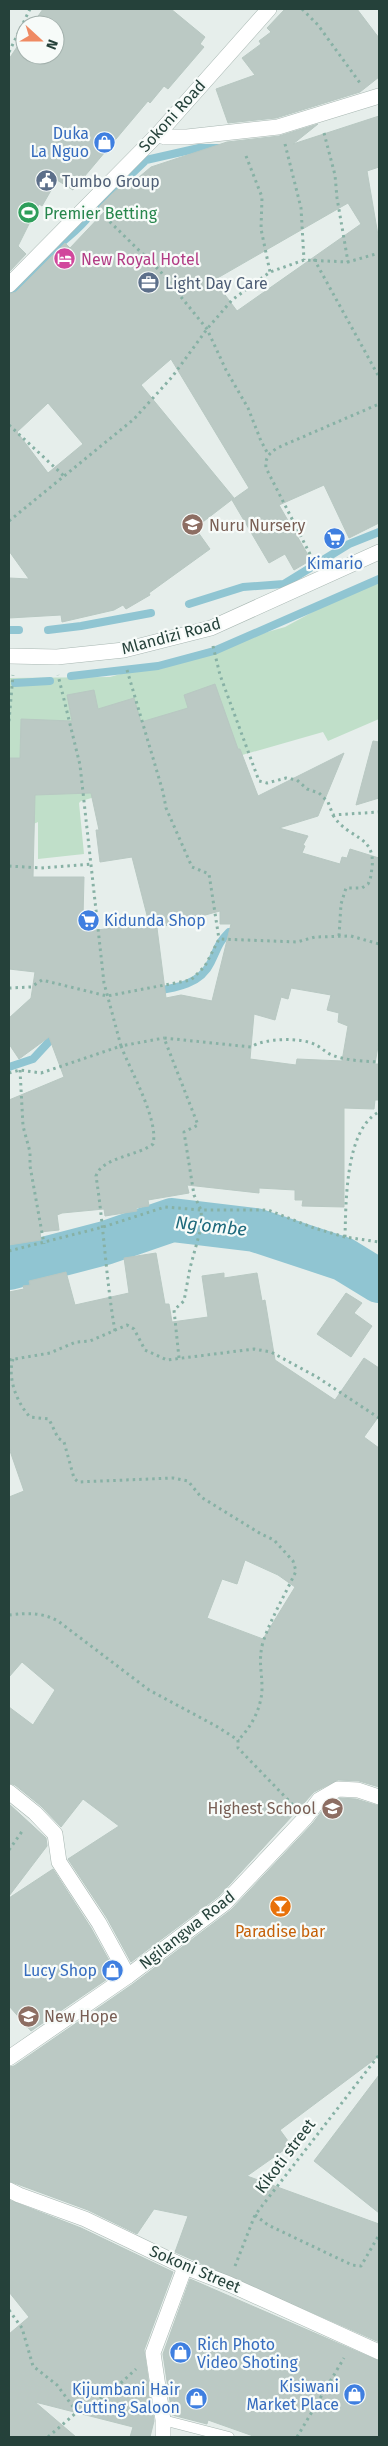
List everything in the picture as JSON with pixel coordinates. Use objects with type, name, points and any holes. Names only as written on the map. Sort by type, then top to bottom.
[{"type":"street","name":"Sokoni Road","points":[[9,285],[158,134],[269,9]]},
{"type":"street","points":[[158,134],[166,137],[187,137],[278,127],[376,98]]},
{"type":"street","name":"Mlandizi Road","points":[[12,657],[57,657],[124,650],[211,628],[379,552]]},
{"type":"street","name":"Ngilangwa Road","points":[[9,2058],[128,1976],[225,1903],[306,1817],[319,1800],[338,1789],[358,1790],[379,1797]]},
{"type":"street","points":[[9,1792],[35,1813],[55,1834],[59,1862],[99,1923],[128,1976]]},
{"type":"street","name":"Sokoni Street","points":[[9,2190],[85,2219],[185,2268],[229,2284],[379,2352]]},
{"type":"street","points":[[163,2437],[164,2420],[152,2353],[185,2268]]},
{"type":"lane","points":[[164,2420],[229,2437]]},
{"type":"path","points":[[9,52],[30,9]]},
{"type":"path","points":[[302,9],[318,25],[376,98]]},
{"type":"path","points":[[318,115],[335,175],[348,262]]},
{"type":"path","points":[[278,127],[296,182],[301,208],[304,260]]},
{"type":"path","points":[[246,156],[262,197],[261,229],[270,272]]},
{"type":"path","points":[[91,203],[160,271],[207,329],[226,370],[248,408],[268,454],[266,468],[316,565],[325,578]]},
{"type":"path","points":[[9,521],[134,419],[172,377],[207,329],[232,300],[270,272],[304,260],[348,262],[379,253]]},
{"type":"path","points":[[314,259],[379,377]]},
{"type":"path","points":[[268,454],[277,448],[379,404]]},
{"type":"path","points":[[9,425],[64,476]]},
{"type":"path","points":[[211,628],[220,675],[258,781],[267,783],[286,778],[298,780],[307,789],[319,793],[328,802],[333,815],[342,828],[366,842],[373,857],[368,884],[362,888],[346,888],[341,904],[339,936]]},
{"type":"path","points":[[9,988],[31,987],[42,980],[107,996],[191,980],[205,966],[218,939],[209,874],[192,867],[166,808],[127,669],[124,650]]},
{"type":"path","points":[[9,721],[12,657]]},
{"type":"path","points":[[57,657],[59,680],[80,765],[107,996],[121,1046],[148,1111],[154,1138],[151,1146],[112,1160],[98,1170],[96,1176],[103,1227],[107,1285],[115,1331]]},
{"type":"path","points":[[333,815],[379,812]]},
{"type":"path","points":[[9,866],[41,868],[92,864]]},
{"type":"path","points":[[218,939],[297,942],[315,937],[352,936],[379,944]]},
{"type":"path","points":[[164,1038],[198,1125],[184,1132],[194,1195],[201,1210],[202,1224],[190,1268],[184,1301],[174,1310],[180,1358]]},
{"type":"path","points":[[9,1073],[20,1070],[41,1073],[121,1046],[164,1038],[251,1047],[256,1043],[295,1040],[314,1044],[332,1055],[379,1062]]},
{"type":"path","points":[[20,1070],[24,1126],[30,1152],[30,1166],[44,1244]]},
{"type":"path","points":[[345,1237],[348,1178],[354,1148],[370,1117],[379,1112]]},
{"type":"path","points":[[9,1251],[44,1244],[165,1207],[201,1210],[268,1210],[345,1237],[379,1242]]},
{"type":"path","points":[[306,1817],[255,1768],[238,1748],[238,1740],[251,1726],[258,1706],[262,1687],[259,1661],[263,1642],[296,1571],[293,1561],[274,1540],[201,1497],[188,1481],[173,1478],[157,1478],[78,1482],[74,1478],[64,1442],[58,1438],[49,1419],[30,1417],[24,1409],[9,1374],[11,1359],[50,1353],[76,1342],[90,1341],[127,1325],[134,1329],[145,1350],[150,1354],[167,1360],[254,1350],[271,1352],[317,1377],[379,1418]]},
{"type":"path","points":[[9,1615],[30,1612],[44,1614],[58,1621],[149,1690],[238,1740]]},
{"type":"path","points":[[9,1850],[35,1813]]},
{"type":"path","name":"Kikoti street","points":[[229,2284],[256,2215],[379,2055]]},
{"type":"path","points":[[256,2215],[268,2225],[352,2264],[361,2266],[379,2235]]},
{"type":"path","points":[[9,2310],[22,2328],[33,2366],[57,2385],[77,2412]]},
{"type":"path","points":[[297,2437],[354,2341]]},
{"type":"path","points":[[48,2437],[77,2412],[92,2405],[122,2382],[152,2353]]},
{"type":"green space","points":[[379,576],[379,719],[328,741],[323,732],[81,801],[79,803],[84,854],[38,859],[38,822],[9,835],[9,678],[110,677],[285,627]]},
{"type":"building","points":[[43,9],[171,9],[205,37],[200,44],[204,47],[168,89],[164,86],[150,103],[148,101],[73,190],[57,180],[42,206],[39,204],[18,246],[26,254],[9,272],[9,59],[15,50],[15,65],[65,65],[65,15],[39,15]]},
{"type":"building","points":[[285,9],[357,9],[379,38],[379,77],[360,92],[276,118],[228,123],[216,89],[255,75],[242,58],[261,44],[259,41],[271,32],[267,28]]},
{"type":"building","points":[[379,116],[379,167],[367,171],[379,241],[379,523],[349,538],[324,485],[279,505],[311,560],[294,570],[285,554],[269,563],[232,500],[249,488],[171,359],[141,385],[234,498],[195,528],[210,549],[149,593],[150,595],[126,609],[123,605],[114,610],[62,622],[61,615],[9,618],[9,578],[29,579],[9,551],[9,294],[16,292],[65,243],[70,248],[105,211],[99,207],[113,193],[128,180],[132,183],[151,167],[227,142],[279,136],[318,124],[293,144]],"holes":[[[348,203],[361,224],[237,311],[214,280]],[[48,403],[83,444],[48,473],[17,432]]]},
{"type":"building","points":[[215,684],[238,749],[240,749],[258,796],[344,753],[318,816],[279,828],[308,836],[303,845],[305,846],[302,853],[340,864],[342,857],[347,858],[350,849],[379,858],[379,1040],[375,1064],[379,1064],[379,1100],[375,1100],[374,1109],[344,1108],[344,1207],[302,1206],[303,1200],[295,1200],[295,1190],[259,1188],[259,1193],[187,1185],[189,1193],[148,1200],[149,1206],[136,1208],[137,1211],[105,1216],[104,1209],[62,1213],[57,1215],[59,1230],[40,1232],[41,1240],[9,1245],[9,1100],[64,1077],[49,1037],[19,1059],[9,1044],[9,1018],[31,998],[35,972],[9,969],[9,758],[20,758],[21,719],[72,721],[67,695],[94,690],[98,709],[134,698],[141,722],[188,708],[184,695]],"holes":[[[91,793],[99,830],[96,830],[100,862],[132,857],[149,923],[90,931],[90,917],[83,917],[84,877],[33,877],[35,795]],[[220,911],[220,924],[231,924],[212,1001],[181,995],[166,998],[157,928]],[[291,988],[331,995],[327,1010],[339,1013],[338,1022],[348,1026],[342,1061],[297,1059],[296,1065],[250,1059],[254,1014],[275,1020],[281,997],[288,999]]]},
{"type":"building","points":[[373,741],[379,742],[379,798],[356,805]]},
{"type":"building","points":[[156,1253],[165,1304],[169,1304],[172,1322],[208,1317],[202,1276],[224,1273],[224,1278],[257,1273],[262,1301],[265,1300],[275,1360],[335,1400],[364,1358],[379,1368],[379,1416],[364,1437],[379,1448],[379,1787],[359,1781],[338,1780],[314,1792],[219,1896],[131,1962],[107,1918],[68,1859],[119,1826],[83,1799],[61,1827],[41,1806],[15,1785],[9,1783],[9,1707],[33,1725],[55,1690],[22,1662],[9,1677],[9,1497],[24,1491],[9,1448],[9,1292],[24,1289],[23,1286],[30,1285],[29,1281],[66,1272],[75,1305],[129,1293],[124,1258]],"holes":[[[245,1560],[278,1575],[295,1587],[263,1639],[207,1618],[222,1579],[237,1584]]]},
{"type":"building","points":[[346,1293],[362,1303],[354,1313],[372,1326],[351,1357],[317,1334]]},
{"type":"building","points":[[340,1798],[356,1799],[379,1806],[379,2056],[280,2130],[291,2145],[247,2176],[379,2224],[379,2342],[175,2252],[188,2216],[154,2209],[137,2234],[88,2210],[9,2181],[9,2067],[14,2066],[133,1984],[231,1910],[313,1823],[325,1807]]},
{"type":"building","points":[[9,1804],[46,1838],[47,1846],[9,1896]]},
{"type":"building","points":[[53,1869],[91,1928],[116,1973],[31,2031],[9,2006],[9,1898]]},
{"type":"building","points":[[379,2075],[379,2213],[314,2161]]},
{"type":"building","points":[[9,2200],[81,2228],[173,2272],[144,2350],[154,2421],[150,2437],[130,2437],[133,2427],[35,2402],[76,2437],[9,2437],[9,2334],[29,2317],[9,2292]]},
{"type":"building","points":[[190,2279],[379,2361],[379,2437],[256,2437],[208,2420],[207,2424],[172,2415],[163,2354]]},
{"type":"waterway","points":[[100,204],[146,160],[199,148],[218,148]]},
{"type":"waterway","points":[[9,293],[23,282],[89,216]]},
{"type":"waterway","points":[[189,604],[243,587],[284,584],[349,544],[379,532]]},
{"type":"waterway","points":[[71,676],[158,666],[214,651],[379,579]]},
{"type":"waterway","points":[[48,630],[151,613]]},
{"type":"waterway","points":[[9,630],[19,630]]},
{"type":"waterway","points":[[15,683],[50,681]]},
{"type":"waterway","points":[[155,991],[187,984],[194,980],[207,969],[225,936],[229,932],[238,933]]},
{"type":"waterway","points":[[9,1067],[33,1059],[57,1033]]},
{"type":"waterway","name":"Ng'ombe","points":[[9,1268],[105,1243],[172,1220],[255,1230],[343,1259],[379,1281]]},
{"type":"place","name":"Duka La Nguo","points":[[105,142]]},
{"type":"place","name":"Tumbo Group","points":[[46,181]]},
{"type":"place","name":"Premier Betting","points":[[28,213]]},
{"type":"place","name":"New Royal Hotel","points":[[65,259]]},
{"type":"place","name":"Light Day Care","points":[[149,283]]},
{"type":"place","name":"Nuru Nursery","points":[[193,525]]},
{"type":"place","name":"Kimario","points":[[335,539]]},
{"type":"place","name":"Kidunda Shop","points":[[88,920]]},
{"type":"place","name":"Highest School","points":[[332,1808]]},
{"type":"place","name":"Paradise bar","points":[[280,1907]]},
{"type":"place","name":"Lucy Shop","points":[[113,1970]]},
{"type":"place","name":"New Hope","points":[[28,2016]]},
{"type":"place","name":"Rich Photo Video Shoting","points":[[181,2353]]},
{"type":"place","name":"Kisiwani Market Place","points":[[355,2395]]},
{"type":"place","name":"Kijumbani Hair Cutting Saloon","points":[[196,2398]]}]
